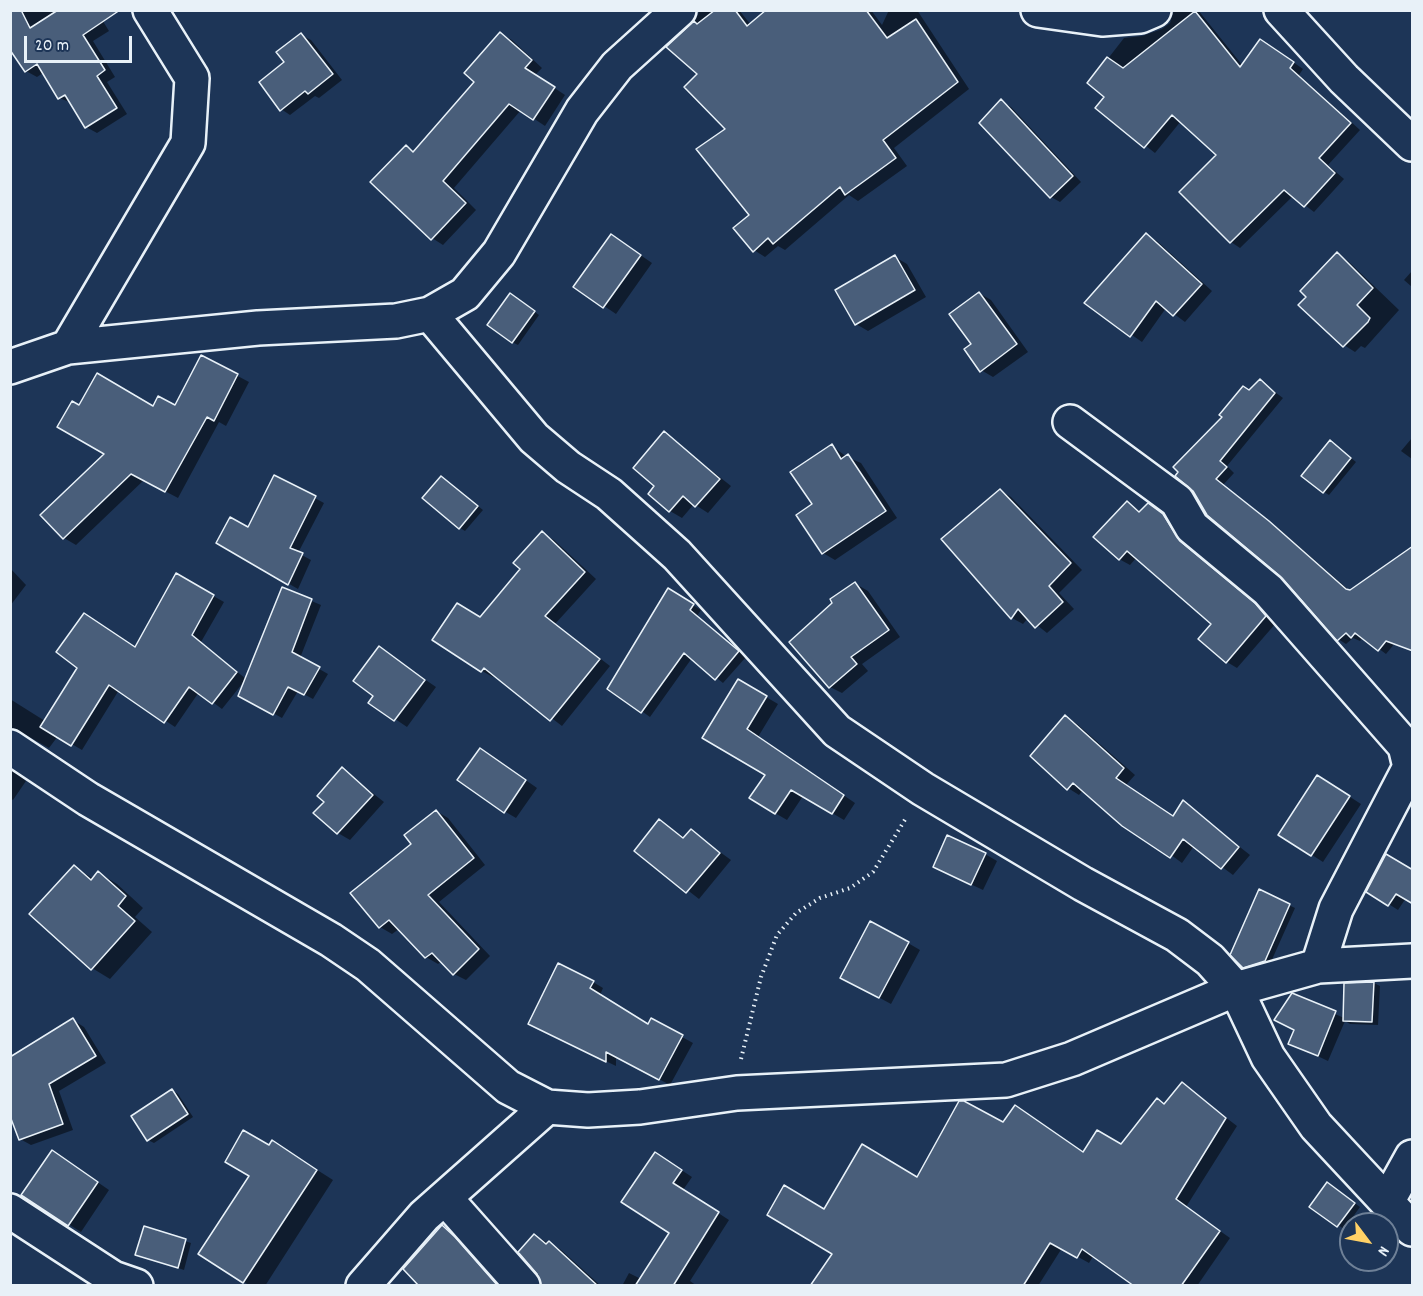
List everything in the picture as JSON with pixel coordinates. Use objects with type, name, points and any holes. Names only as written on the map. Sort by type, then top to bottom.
[{"type":"street","points":[[68,347],[188,143],[192,78],[150,10]]},
{"type":"street","points":[[10,367],[68,347],[258,328],[396,321],[430,314],[465,294],[499,253],[582,111],[617,66],[679,10]]},
{"type":"street","points":[[1038,10],[1102,19],[1140,16],[1154,10]]},
{"type":"street","points":[[1281,10],[1344,79],[1413,144]]},
{"type":"street","points":[[430,314],[534,438],[568,467],[609,494],[677,555],[837,731],[923,789],[1083,884],[1177,935],[1210,960],[1236,989],[1268,1057],[1309,1116],[1413,1229]]},
{"type":"street","points":[[1070,422],[1177,501],[1192,527],[1268,590],[1405,746],[1410,767],[1336,909],[1318,966]]},
{"type":"street","points":[[10,747],[88,799],[331,939],[368,965],[508,1087],[547,1107],[588,1110],[640,1107],[737,1093],[1006,1080],[1072,1059],[1236,989],[1318,966],[1413,961]]},
{"type":"street","points":[[363,1286],[418,1224],[547,1107]]},
{"type":"street","points":[[1387,1202],[1413,1157]]},
{"type":"street","points":[[445,1198],[522,1286]]},
{"type":"street","points":[[10,1211],[113,1278],[136,1286]]},
{"type":"path","points":[[737,1093],[745,1038],[761,977],[777,935],[796,913],[820,898],[850,888],[873,872],[923,789]]},
{"type":"building","points":[[10,10],[21,10],[30,28],[58,10],[120,10],[83,35],[105,70],[97,76],[117,108],[85,128],[65,95],[58,99],[37,64],[25,72],[10,50]]},
{"type":"building","points":[[715,10],[735,10],[747,26],[766,10],[866,10],[887,38],[916,19],[958,82],[883,140],[896,158],[845,195],[840,187],[773,244],[768,238],[753,252],[733,228],[749,215],[696,149],[725,129],[684,87],[697,74],[666,47],[694,21],[697,24]]},
{"type":"building","points":[[1195,11],[1240,67],[1260,39],[1294,62],[1290,68],[1351,123],[1319,158],[1335,173],[1304,207],[1284,190],[1230,243],[1179,192],[1216,155],[1172,115],[1144,148],[1095,108],[1104,97],[1087,83],[1107,57],[1123,68]]},
{"type":"building","points":[[500,32],[532,60],[525,68],[555,87],[533,120],[509,104],[443,181],[466,203],[431,240],[370,182],[406,145],[413,152],[474,82],[464,73]]},
{"type":"building","points":[[301,33],[333,74],[308,94],[305,91],[280,111],[259,82],[284,62],[276,52]]},
{"type":"building","points":[[1001,99],[1073,176],[1050,198],[979,123]]},
{"type":"building","points":[[1146,233],[1202,284],[1173,316],[1156,301],[1130,337],[1084,303]]},
{"type":"building","points":[[611,234],[641,255],[603,308],[573,287]]},
{"type":"building","points":[[1337,252],[1373,288],[1357,305],[1370,318],[1368,322],[1343,347],[1298,305],[1306,297],[1300,291]]},
{"type":"building","points":[[895,255],[915,290],[855,325],[835,290]]},
{"type":"building","points":[[979,292],[1017,344],[980,372],[964,349],[971,344],[949,314]]},
{"type":"building","points":[[510,293],[535,311],[512,343],[487,325]]},
{"type":"building","points":[[201,355],[238,374],[214,421],[207,417],[165,492],[131,474],[63,539],[40,515],[104,454],[57,427],[72,401],[79,405],[97,373],[153,406],[158,396],[175,405]]},
{"type":"building","points":[[1260,379],[1275,393],[1220,461],[1227,467],[1216,479],[1269,521],[1346,589],[1350,590],[1413,546],[1413,651],[1386,641],[1378,651],[1355,633],[1351,638],[1346,633],[1337,641],[1282,578],[1207,515],[1193,491],[1175,476],[1178,472],[1173,467],[1222,417],[1219,415],[1243,386],[1249,390]]},
{"type":"building","points":[[664,431],[720,479],[695,507],[683,496],[669,512],[648,494],[654,486],[633,468]]},
{"type":"building","points":[[1330,440],[1351,458],[1323,493],[1301,476]]},
{"type":"building","points":[[832,444],[841,459],[848,454],[886,511],[822,554],[796,515],[812,504],[790,472]]},
{"type":"building","points":[[274,475],[316,496],[290,548],[303,553],[288,585],[216,543],[230,517],[248,527]]},
{"type":"building","points":[[441,476],[478,506],[459,529],[422,498]]},
{"type":"building","points":[[1000,489],[1071,563],[1049,586],[1063,602],[1035,628],[1018,609],[1011,619],[941,539]]},
{"type":"building","points":[[1127,501],[1139,512],[1148,503],[1163,514],[1180,541],[1255,603],[1266,616],[1226,663],[1198,639],[1211,624],[1127,551],[1119,560],[1093,537]]},
{"type":"building","points":[[542,531],[585,572],[545,616],[600,659],[550,721],[484,668],[481,672],[432,640],[457,603],[480,617],[520,569],[513,563]]},
{"type":"building","points":[[176,573],[214,595],[192,635],[237,672],[212,704],[189,687],[164,723],[109,685],[71,746],[40,727],[77,668],[56,652],[84,613],[135,647]]},
{"type":"building","points":[[855,582],[889,630],[851,657],[857,664],[829,688],[789,642],[832,603],[830,599]]},
{"type":"building","points":[[282,587],[312,599],[292,652],[320,667],[304,695],[288,687],[273,715],[238,696]]},
{"type":"building","points":[[668,588],[694,604],[690,610],[739,651],[715,680],[684,653],[641,713],[607,689]]},
{"type":"building","points":[[379,646],[425,680],[394,721],[368,703],[373,696],[353,681]]},
{"type":"building","points":[[738,679],[767,696],[747,729],[844,795],[832,814],[791,790],[775,814],[749,798],[765,775],[702,738]]},
{"type":"building","points":[[1065,715],[1124,768],[1116,778],[1173,816],[1183,800],[1239,847],[1221,869],[1183,839],[1170,858],[1122,826],[1073,783],[1067,790],[1030,756]]},
{"type":"building","points":[[480,748],[526,780],[504,813],[457,780]]},
{"type":"building","points":[[342,767],[373,795],[337,834],[313,813],[324,802],[317,796]]},
{"type":"building","points":[[1317,775],[1350,796],[1311,856],[1278,835]]},
{"type":"building","points":[[436,810],[474,858],[428,895],[479,949],[453,975],[432,953],[425,958],[389,920],[379,928],[350,893],[411,844],[404,835]]},
{"type":"building","points":[[659,819],[683,838],[691,829],[720,853],[686,893],[634,851]]},
{"type":"building","points":[[947,835],[986,853],[971,885],[933,867]]},
{"type":"building","points":[[1386,854],[1413,870],[1413,904],[1396,894],[1388,906],[1366,892]]},
{"type":"building","points":[[74,865],[91,880],[98,871],[126,896],[118,906],[135,921],[91,970],[29,914]]},
{"type":"building","points":[[1259,889],[1290,904],[1265,961],[1243,968],[1230,955]]},
{"type":"building","points":[[870,921],[909,942],[879,998],[840,978]]},
{"type":"building","points":[[558,963],[594,981],[590,988],[648,1024],[651,1018],[683,1035],[659,1080],[606,1052],[606,1062],[528,1024]]},
{"type":"building","points":[[1374,982],[1372,1022],[1343,1021],[1344,983]]},
{"type":"building","points":[[1292,993],[1336,1011],[1318,1056],[1288,1044],[1294,1030],[1274,1020]]},
{"type":"building","points":[[73,1018],[96,1056],[49,1084],[63,1124],[19,1140],[10,1116],[10,1057]]},
{"type":"building","points":[[1182,1082],[1226,1118],[1176,1199],[1220,1231],[1181,1286],[1134,1286],[1082,1249],[1077,1258],[1050,1243],[1023,1286],[810,1286],[832,1254],[767,1215],[784,1185],[824,1209],[862,1144],[917,1177],[959,1101],[964,1101],[1003,1122],[1015,1105],[1083,1152],[1097,1130],[1121,1144],[1157,1098],[1164,1104]]},
{"type":"building","points":[[172,1089],[188,1114],[147,1141],[131,1116]]},
{"type":"building","points":[[243,1130],[269,1145],[272,1140],[317,1170],[243,1283],[198,1254],[249,1176],[225,1162]]},
{"type":"building","points":[[52,1150],[98,1182],[68,1226],[21,1195]]},
{"type":"building","points":[[655,1152],[682,1170],[673,1183],[719,1212],[673,1286],[635,1286],[669,1233],[621,1202]]},
{"type":"building","points":[[1327,1182],[1355,1203],[1348,1212],[1339,1212],[1337,1227],[1309,1207]]},
{"type":"building","points":[[442,1225],[498,1286],[419,1286],[403,1269]]},
{"type":"building","points":[[144,1226],[186,1239],[178,1268],[135,1255]]},
{"type":"building","points":[[534,1234],[546,1244],[549,1241],[598,1286],[541,1286],[537,1274],[518,1252]]}]
